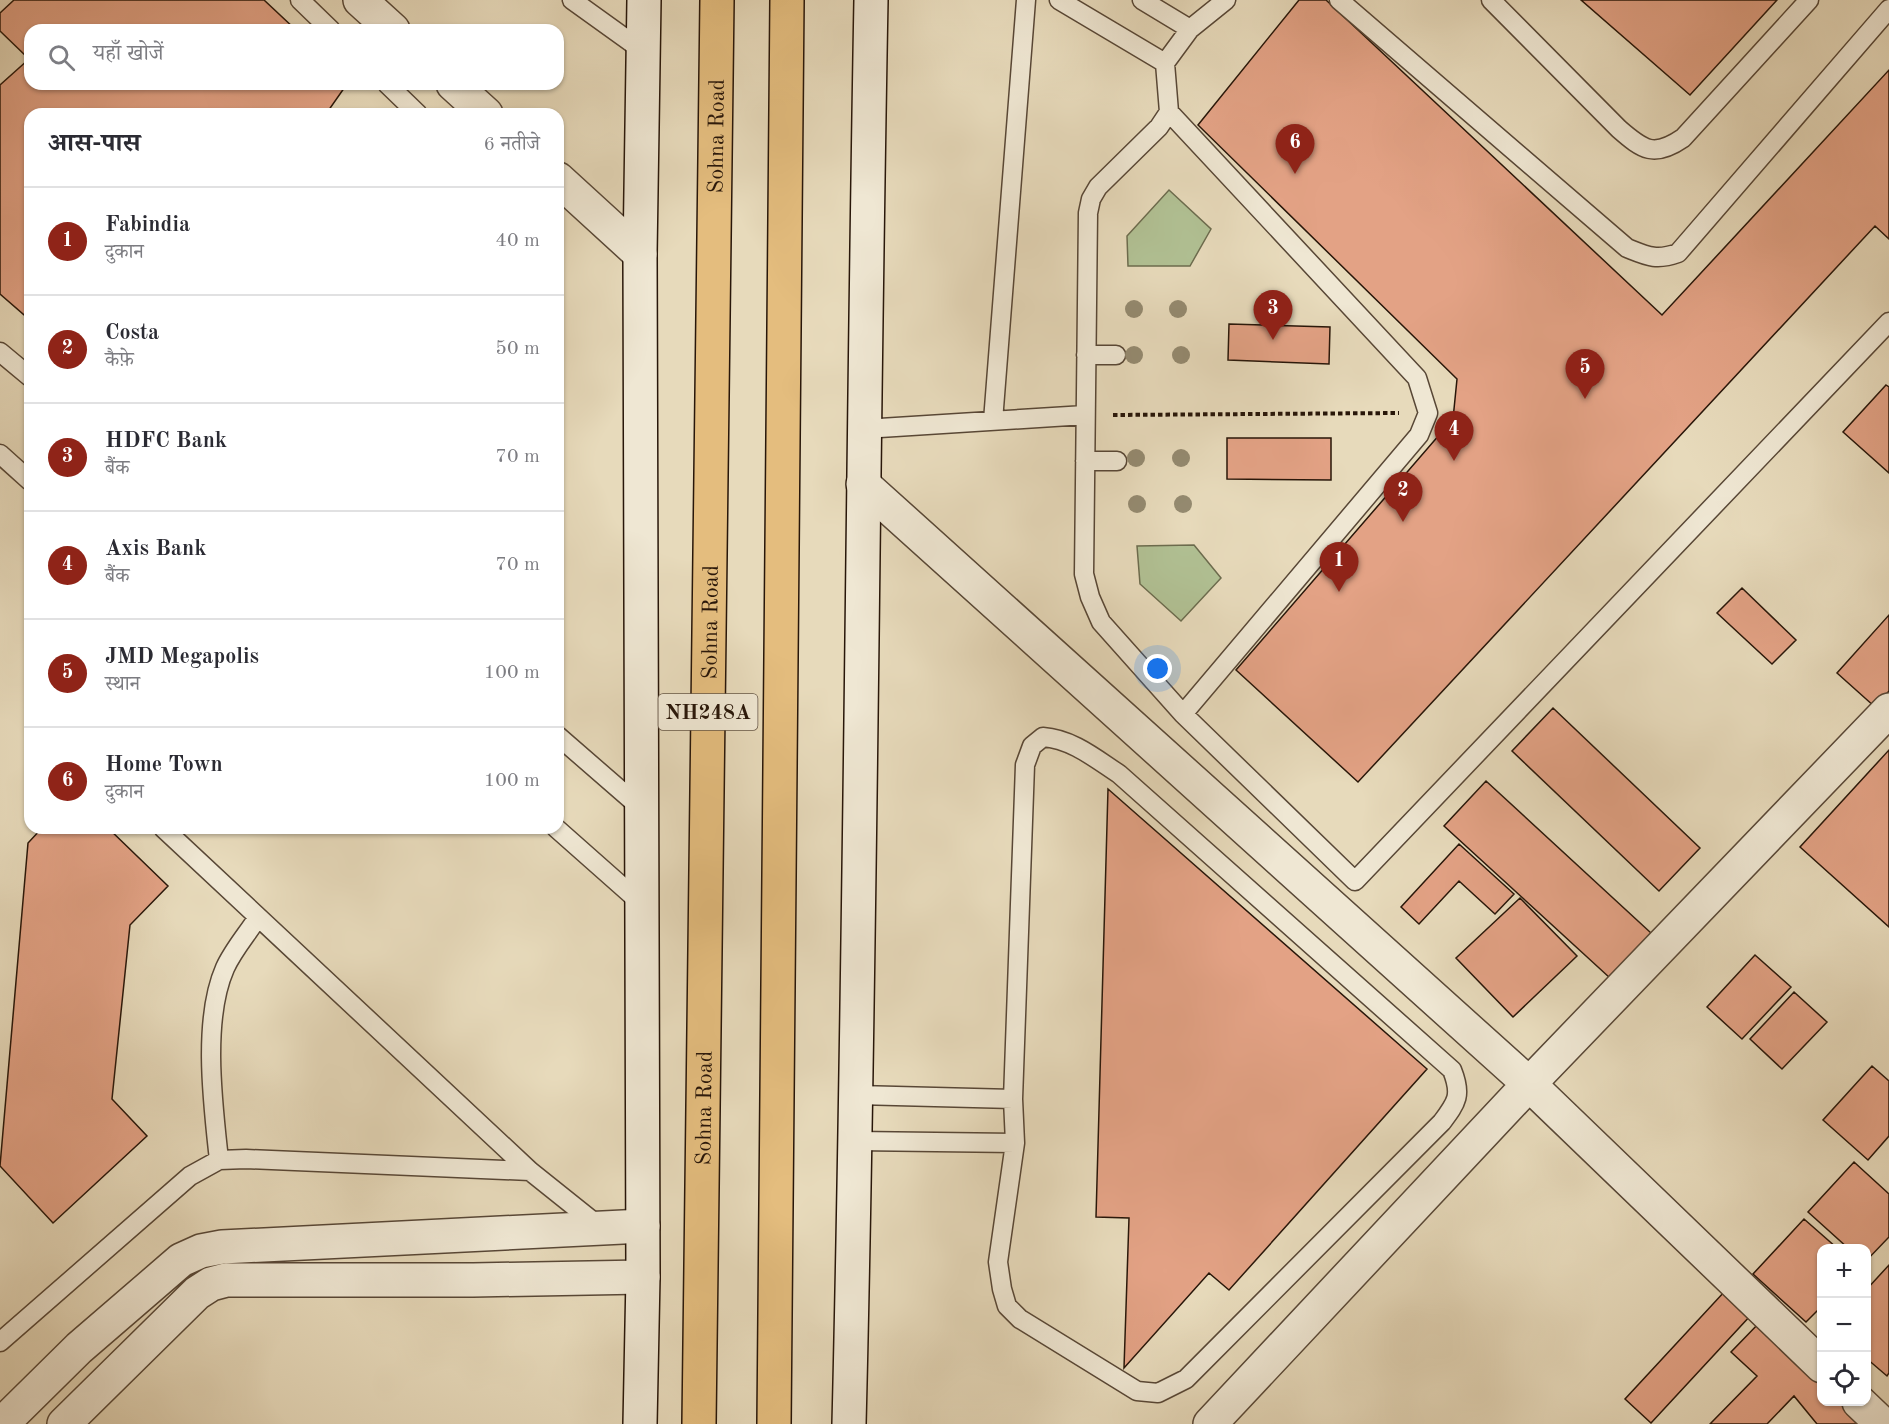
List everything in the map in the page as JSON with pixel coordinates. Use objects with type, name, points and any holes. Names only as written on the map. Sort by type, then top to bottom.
[{"type":"highway","name":"Sohna Road","points":[[699,1424],[717,0]]},
{"type":"highway","name":"NH248A","points":[[774,1424],[787,0]]},
{"type":"street","points":[[360,0],[386,24]]},
{"type":"street","points":[[640,1424],[643,1277],[643,905],[640,254],[644,0]]},
{"type":"street","points":[[849,1424],[857,1095],[863,484],[871,0]]},
{"type":"street","points":[[460,90],[479,108]]},
{"type":"street","points":[[564,184],[640,254]]},
{"type":"street","points":[[863,484],[1529,1084],[1817,1362]]},
{"type":"street","points":[[1209,1424],[1529,1084],[1886,720]]},
{"type":"street","points":[[2,1424],[79,1348],[181,1260],[201,1251],[222,1247],[604,1230],[643,1226]]},
{"type":"street","points":[[472,1235],[473,1280]]},
{"type":"street","points":[[64,1424],[197,1293],[211,1284],[226,1280],[643,1277]]},
{"type":"street","points":[[79,1348],[109,1378]]},
{"type":"street","points":[[1864,1406],[1882,1424]]},
{"type":"lane","points":[[300,0],[325,24]]},
{"type":"lane","points":[[572,0],[643,51]]},
{"type":"lane","points":[[993,422],[1026,0]]},
{"type":"lane","points":[[1059,0],[1165,63]]},
{"type":"lane","points":[[1142,0],[1190,29]]},
{"type":"lane","points":[[1226,0],[1190,29],[1165,63],[1169,112],[1159,127],[1098,187],[1091,200],[1088,213],[1084,574],[1090,597],[1101,622],[1183,714],[1355,880],[1889,322]]},
{"type":"lane","points":[[1339,0],[1627,248],[1651,257],[1664,258],[1678,254],[1889,9]]},
{"type":"lane","points":[[1491,0],[1619,129],[1637,145],[1653,150],[1669,147],[1683,138],[1809,0]]},
{"type":"lane","points":[[393,90],[412,108]]},
{"type":"lane","points":[[1169,112],[1418,378],[1428,413],[1419,435],[1183,714]]},
{"type":"lane","points":[[0,352],[24,372]]},
{"type":"lane","points":[[1086,355],[1116,355]]},
{"type":"lane","points":[[864,429],[1085,415]]},
{"type":"lane","points":[[0,454],[24,476]]},
{"type":"lane","points":[[1085,461],[1117,461]]},
{"type":"lane","points":[[1043,737],[1058,738],[1119,774],[1452,1070],[1459,1087],[1454,1106],[1442,1122],[1186,1379],[1158,1393],[1137,1391],[1020,1319],[1007,1306],[998,1262],[1015,1143],[1013,1099],[1025,765],[1032,746],[1043,737]]},
{"type":"lane","points":[[564,741],[642,809]]},
{"type":"lane","points":[[169,834],[530,1171],[604,1230]]},
{"type":"lane","points":[[563,834],[643,905]]},
{"type":"lane","points":[[219,1160],[211,1091],[214,1007],[225,967],[258,917]]},
{"type":"lane","points":[[857,1095],[1013,1099]]},
{"type":"lane","points":[[856,1142],[1015,1143]]},
{"type":"lane","points":[[0,1342],[190,1176],[219,1160],[246,1159],[530,1171]]},
{"type":"path","points":[[1085,415],[1428,413]]},
{"type":"green space","points":[[1169,190],[1211,229],[1190,266],[1128,266],[1127,236]]},
{"type":"green space","points":[[1194,545],[1221,578],[1181,621],[1140,584],[1137,546]]},
{"type":"building","points":[[14,0],[264,0],[290,24],[24,24],[24,54],[0,31],[0,13]]},
{"type":"building","points":[[1299,0],[1326,0],[1662,315],[1889,70],[1889,239],[1875,226],[1358,782],[1236,670],[1453,419],[1457,379],[1198,125]]},
{"type":"building","points":[[1581,0],[1777,0],[1690,95]]},
{"type":"building","points":[[24,63],[24,90],[343,90],[330,108],[24,108],[24,315],[0,294],[0,85]]},
{"type":"building","points":[[1229,324],[1330,327],[1329,364],[1228,360]]},
{"type":"building","points":[[1886,385],[1889,387],[1889,473],[1843,432]]},
{"type":"building","points":[[1227,438],[1331,438],[1331,480],[1227,479]]},
{"type":"building","points":[[1742,588],[1796,640],[1772,664],[1717,613]]},
{"type":"building","points":[[1889,615],[1889,691],[1875,707],[1837,673]]},
{"type":"building","points":[[1553,708],[1700,848],[1659,891],[1512,751]]},
{"type":"building","points":[[1889,750],[1889,927],[1800,847]]},
{"type":"building","points":[[1486,781],[1651,933],[1610,978],[1444,826]]},
{"type":"building","points":[[1108,789],[1427,1069],[1229,1290],[1209,1273],[1124,1368],[1129,1218],[1096,1217]]},
{"type":"building","points":[[36,834],[114,834],[168,886],[130,925],[112,1099],[147,1136],[53,1223],[0,1166],[28,843]]},
{"type":"building","points":[[1459,844],[1514,894],[1495,914],[1459,881],[1419,924],[1401,907]]},
{"type":"building","points":[[1520,898],[1577,956],[1513,1017],[1456,958]]},
{"type":"building","points":[[1755,955],[1791,987],[1742,1039],[1707,1007]]},
{"type":"building","points":[[1794,992],[1827,1022],[1782,1069],[1750,1039]]},
{"type":"building","points":[[1872,1066],[1889,1081],[1889,1136],[1868,1160],[1823,1120]]},
{"type":"building","points":[[1854,1162],[1889,1194],[1889,1237],[1871,1256],[1871,1244],[1844,1244],[1808,1212]]},
{"type":"building","points":[[1804,1219],[1832,1244],[1817,1244],[1817,1311],[1806,1322],[1753,1274]]},
{"type":"building","points":[[1889,1265],[1889,1373],[1887,1376],[1871,1362],[1871,1285]]},
{"type":"building","points":[[1725,1291],[1751,1315],[1651,1423],[1625,1399]]},
{"type":"building","points":[[1761,1321],[1817,1374],[1817,1406],[1850,1406],[1870,1424],[1817,1424],[1794,1396],[1767,1424],[1710,1424],[1757,1376],[1731,1352]]},
{"type":"place","name":"Home Town","points":[[1295,174]]},
{"type":"place","name":"HDFC Bank","points":[[1273,340]]},
{"type":"place","name":"JMD Megapolis","points":[[1585,399]]},
{"type":"place","name":"Axis Bank","points":[[1454,461]]},
{"type":"place","name":"Costa","points":[[1403,522]]},
{"type":"place","name":"Fabindia","points":[[1339,592]]}]
